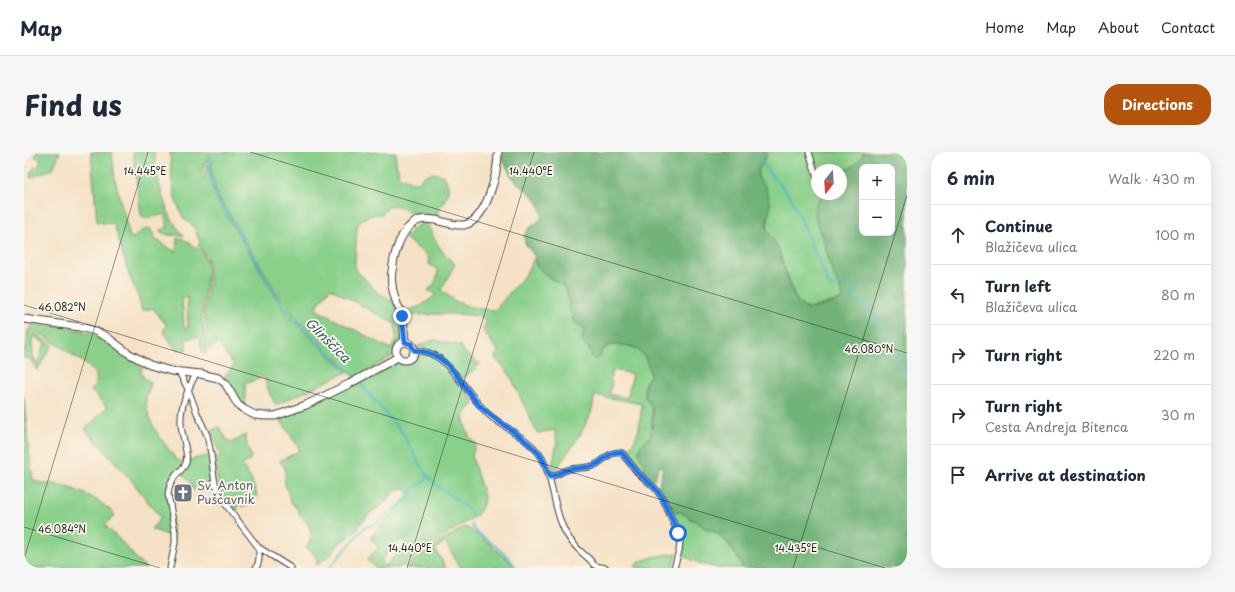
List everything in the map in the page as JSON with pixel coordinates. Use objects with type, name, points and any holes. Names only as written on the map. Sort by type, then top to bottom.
[{"type":"street","points":[[405,342],[402,316],[392,287],[391,272],[400,240],[413,223],[422,220],[434,220],[455,225],[465,225],[473,222],[479,216],[485,205],[494,179],[498,162],[498,152]]},
{"type":"street","points":[[809,152],[813,164]]},
{"type":"street","points":[[24,318],[80,326],[107,337],[142,362],[159,368],[218,378],[225,383],[238,404],[245,410],[265,416],[276,416],[306,405],[349,384],[398,357]]},
{"type":"street","points":[[405,342],[411,344],[414,350],[414,355],[410,360],[404,361],[398,357],[396,353],[397,347],[405,342]]},
{"type":"street","points":[[414,350],[430,353],[447,365],[488,414],[527,442],[540,454],[550,477],[562,525],[567,534],[582,554],[595,565],[606,568]]},
{"type":"street","points":[[179,372],[188,389],[207,435],[217,492],[258,547],[291,568]]},
{"type":"street","points":[[170,568],[174,553],[175,532],[168,489],[186,464],[181,413],[188,389],[196,374]]},
{"type":"street","points":[[550,477],[569,470],[592,466],[611,453],[622,453],[638,473],[655,488],[663,499],[678,533],[680,542],[674,568]]},
{"type":"street","points":[[256,568],[260,556],[258,547]]},
{"type":"green space","points":[[37,152],[60,152],[53,169],[30,178],[31,171],[33,171],[34,167],[38,168],[41,159],[35,157]]},
{"type":"green space","points":[[91,152],[112,152],[115,180],[130,237],[133,238],[139,232],[150,228],[156,240],[174,251],[176,251],[177,238],[186,240],[200,250],[206,260],[207,276],[202,318],[206,354],[203,353],[199,337],[186,339],[186,350],[177,350],[163,331],[167,326],[153,308],[142,311],[139,299],[129,275],[114,224],[97,222]],"holes":[[[182,297],[187,297],[188,328],[184,328]]]},
{"type":"green space","points":[[133,152],[154,152],[157,175],[166,207],[177,227],[184,236],[168,235],[161,232],[160,230],[168,227],[164,214],[146,219],[141,215]]},
{"type":"green space","points":[[170,152],[396,152],[396,164],[399,177],[413,182],[418,182],[424,177],[433,173],[444,176],[447,183],[448,193],[436,217],[419,215],[394,205],[388,207],[382,214],[367,217],[358,224],[355,269],[378,293],[394,301],[397,311],[402,340],[398,344],[393,355],[356,377],[299,322],[280,298],[217,194],[212,173],[212,163],[206,161],[203,166],[201,179],[203,180],[207,164],[209,166],[215,196],[282,307],[293,320],[347,372],[276,405],[270,395],[264,377],[245,384],[245,404],[243,404],[233,387],[224,377],[234,365],[218,343],[209,349],[204,313],[209,283],[209,265],[207,257],[198,245],[200,243],[194,227],[184,219],[175,199]],"holes":[[[330,288],[395,324],[396,334],[391,349],[315,309]]]},
{"type":"green space","points":[[502,152],[766,152],[765,158],[758,171],[758,176],[765,186],[770,201],[767,228],[779,250],[788,282],[795,298],[805,308],[809,309],[843,299],[819,230],[815,206],[820,200],[847,200],[847,170],[860,160],[864,152],[907,152],[907,568],[741,568],[742,565],[729,544],[718,534],[705,528],[680,512],[677,513],[670,504],[668,504],[660,490],[659,483],[663,468],[659,466],[655,478],[652,481],[648,480],[643,476],[645,467],[639,454],[641,445],[651,434],[653,421],[652,409],[646,398],[645,392],[645,383],[650,376],[647,363],[641,353],[636,349],[625,345],[608,346],[595,360],[592,357],[589,349],[583,343],[582,337],[585,330],[581,325],[574,323],[570,311],[567,292],[564,286],[545,275],[538,268],[535,263],[535,257],[525,243],[524,236],[528,229],[541,219],[540,206],[529,192],[514,180],[502,158]]},
{"type":"green space","points":[[766,152],[807,152],[811,165],[811,200],[820,200],[815,207],[817,220],[830,266],[841,289],[843,299],[811,308],[805,308],[795,297],[781,258],[767,229],[770,200],[763,183],[758,178],[759,170]]},
{"type":"green space","points":[[811,152],[864,152],[860,160],[847,170],[847,164],[815,164]]},
{"type":"green space","points":[[431,222],[427,223],[435,240],[455,264],[441,290],[454,300],[463,305],[474,308],[495,310],[525,275],[535,257],[535,263],[545,275],[564,286],[567,292],[570,311],[574,323],[581,325],[585,330],[582,337],[592,357],[600,357],[604,349],[613,345],[625,345],[636,349],[644,355],[650,371],[650,376],[645,383],[645,397],[652,408],[652,419],[651,435],[642,460],[645,468],[643,476],[626,456],[626,452],[637,435],[640,424],[642,404],[595,395],[591,413],[580,435],[555,471],[551,471],[557,442],[555,430],[537,433],[511,377],[504,367],[496,360],[495,356],[498,351],[483,330],[487,320],[472,315],[460,314],[405,316],[405,311],[421,306],[436,295],[428,290],[436,281],[438,270],[429,264],[428,256],[405,238],[410,231],[416,227],[422,224]],"holes":[[[613,370],[633,374],[627,398],[609,394],[612,382],[610,380]]]},
{"type":"green space","points":[[33,324],[70,328],[91,333],[110,344],[142,368],[141,373],[145,379],[149,380],[150,383],[146,398],[152,424],[177,461],[185,461],[169,485],[174,544],[167,535],[151,529],[161,518],[131,480],[85,429],[107,407],[91,391],[96,382],[96,376],[93,371],[77,358],[30,328]]},
{"type":"green space","points":[[28,329],[52,345],[37,370],[27,357],[24,359],[24,351],[27,345]],"holes":[[[33,336],[45,343],[38,362],[35,361],[32,348]]]},
{"type":"green space","points":[[434,340],[461,346],[464,352],[480,364],[461,379],[448,363],[437,354],[418,348],[418,346]]},
{"type":"green space","points":[[417,353],[434,357],[447,368],[475,402],[463,416],[469,435],[476,444],[472,455],[484,496],[483,505],[477,515],[438,540],[399,568],[376,568],[367,560],[379,547],[370,538],[400,506],[409,494],[405,489],[396,490],[383,504],[369,514],[357,529],[317,566],[316,557],[306,547],[311,539],[311,532],[308,524],[299,515],[298,510],[291,502],[285,485],[285,468],[280,461],[300,450],[279,417],[375,374],[398,360],[407,362],[412,360]],"holes":[[[402,539],[407,545],[385,566],[381,560]]]},
{"type":"green space","points":[[24,397],[33,479],[40,483],[54,484],[79,491],[109,509],[115,515],[105,525],[146,568],[24,568]]},
{"type":"green space","points":[[219,427],[230,444],[245,435],[251,455],[250,460],[242,465],[251,479],[257,495],[251,505],[243,507],[239,504],[236,514],[222,494],[216,475],[214,457],[221,457],[211,431]]},
{"type":"green space","points":[[207,456],[210,458],[213,485],[194,491],[189,480],[182,474],[189,460]]},
{"type":"green space","points":[[668,504],[670,504],[677,513],[680,512],[705,528],[718,534],[729,544],[742,565],[741,568],[717,568],[699,563],[686,557],[684,553],[683,541]]},
{"type":"green space","points":[[465,527],[480,536],[508,559],[514,568],[461,568],[445,542],[435,549],[446,568],[404,568],[438,543]]},
{"type":"green space","points":[[677,553],[672,568],[635,568],[638,562],[657,556]]},
{"type":"waterway","name":"Glinščica","points":[[208,152],[213,186],[216,194],[283,307],[296,322],[355,378]]},
{"type":"waterway","points":[[759,158],[767,170],[791,197],[830,287],[839,284]]},
{"type":"waterway","points":[[848,285],[859,302],[868,308],[878,322],[907,375]]},
{"type":"waterway","name":"Glinščica","points":[[358,381],[404,435],[420,465],[434,483],[471,512],[472,516]]},
{"type":"waterway","points":[[329,568],[365,527],[373,525],[385,517],[389,511],[397,508],[412,492],[414,487],[423,483],[428,476]]},
{"type":"waterway","name":"Glinščica","points":[[472,524],[473,529],[503,553],[516,568]]},
{"type":"place","name":"Sv. Anton Puščavnik","points":[[183,493]]},
{"type":"route","points":[[402,316],[405,342],[411,344],[414,350],[430,353],[447,365],[488,414],[527,442],[540,454],[550,477],[576,468],[588,467],[596,464],[611,453],[622,453],[638,473],[655,488],[663,499],[678,533]]}]
